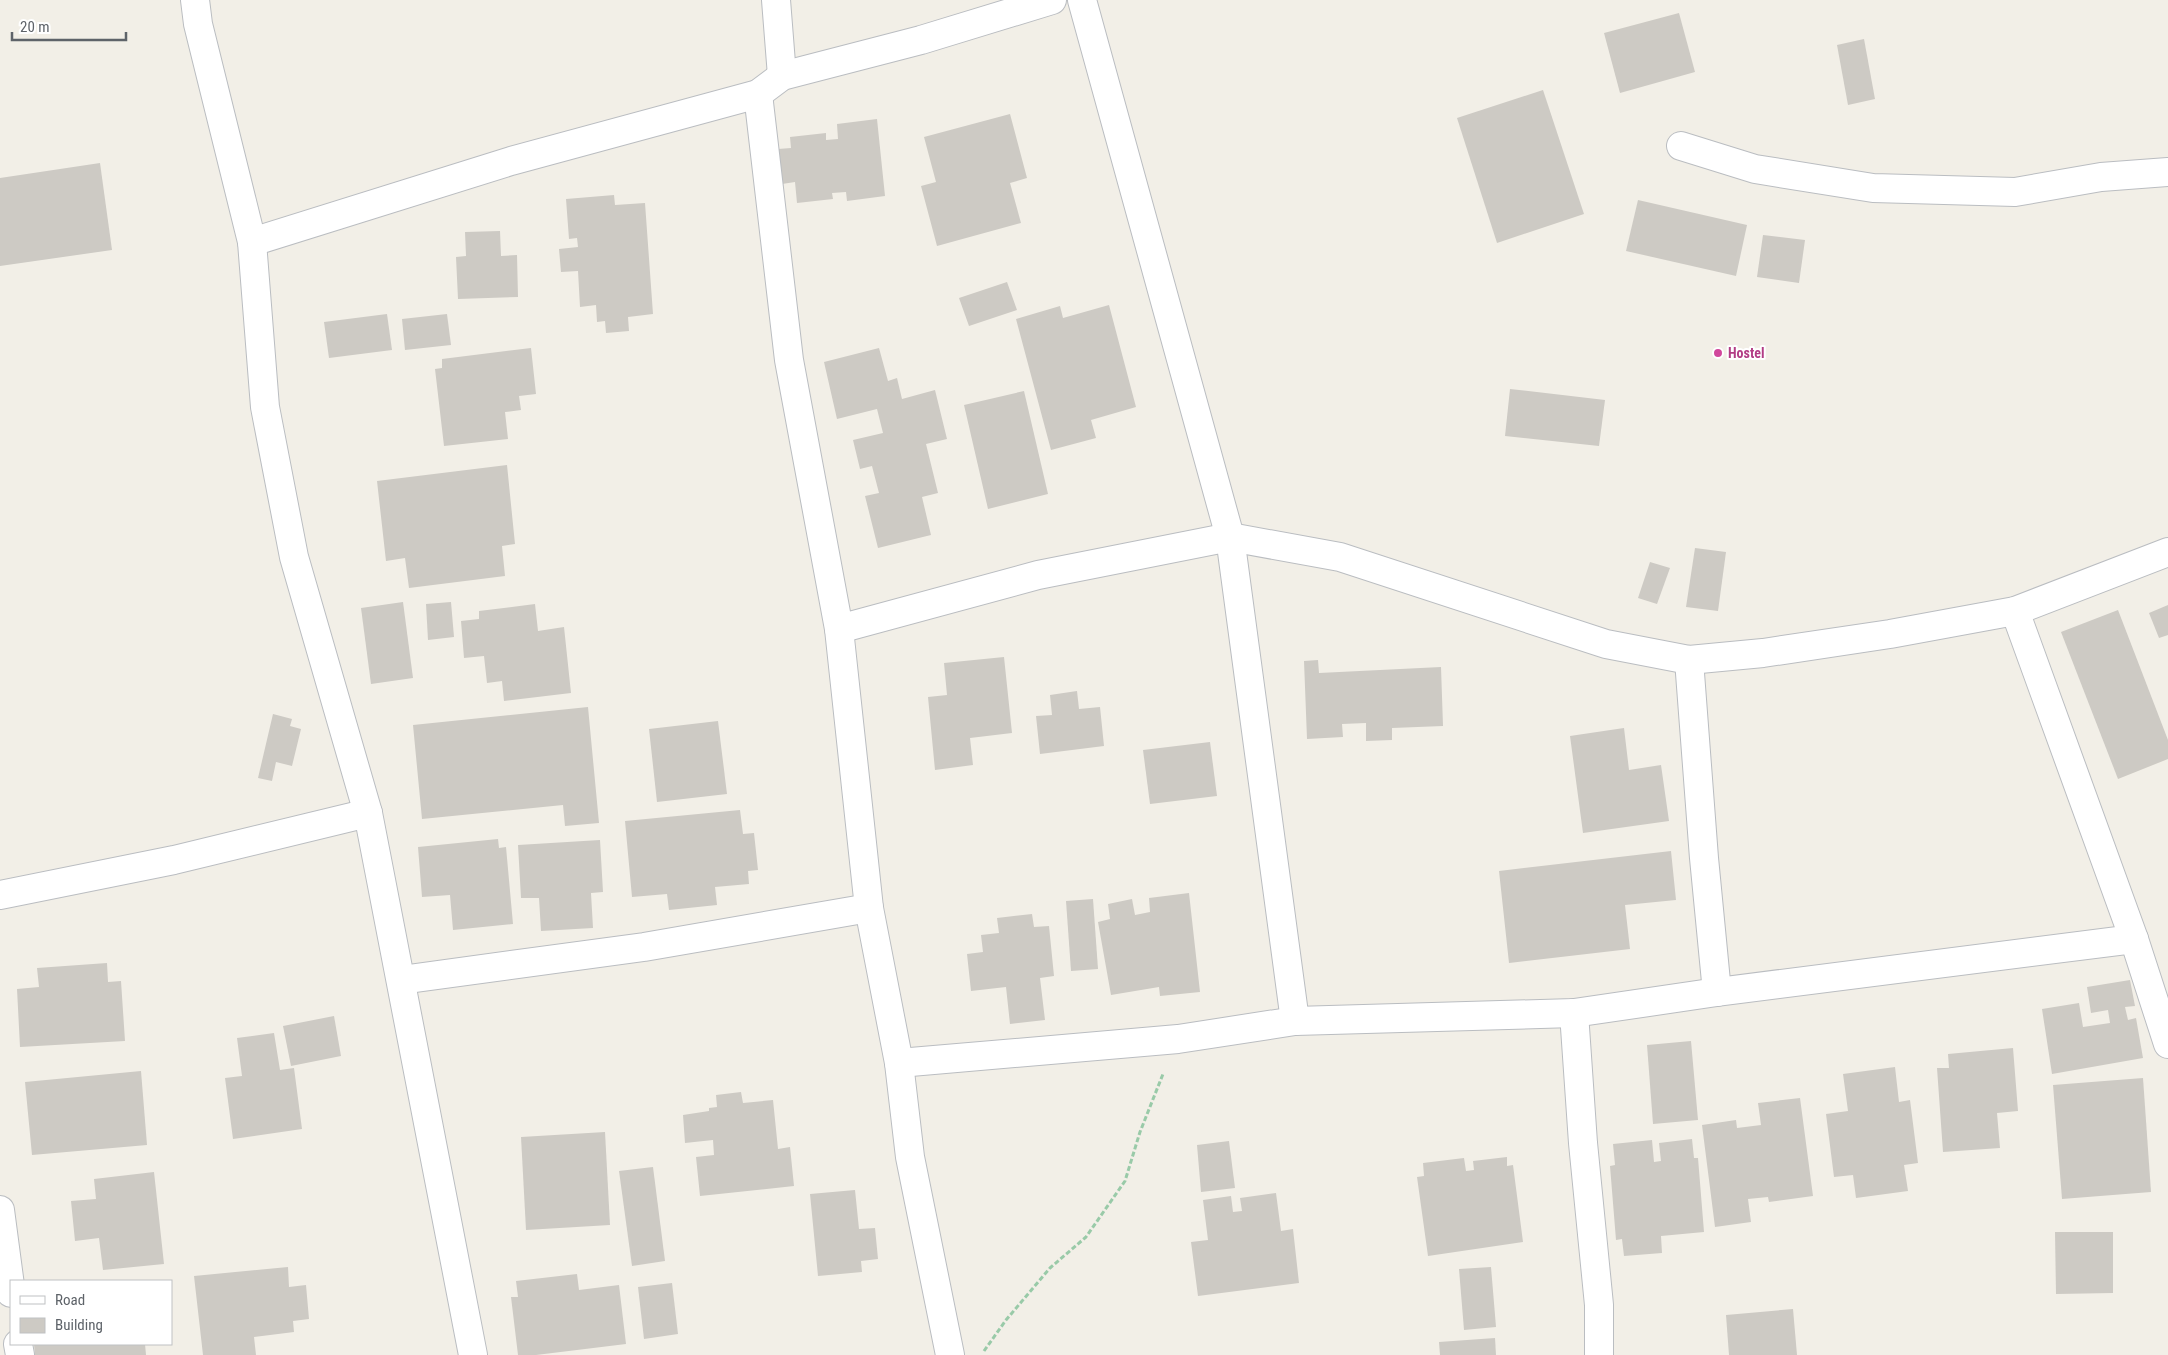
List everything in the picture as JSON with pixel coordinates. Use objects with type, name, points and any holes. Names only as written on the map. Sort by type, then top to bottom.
[{"type":"street","points":[[195,0],[198,24],[252,242],[265,407],[294,557],[368,813],[473,1355]]},
{"type":"street","points":[[776,0],[782,76]]},
{"type":"street","points":[[252,242],[511,161],[758,94],[782,76],[921,40],[1052,0]]},
{"type":"street","points":[[1082,0],[1230,537],[1294,1021]]},
{"type":"street","points":[[758,94],[790,360],[839,629],[869,908],[899,1063],[910,1157],[950,1355]]},
{"type":"street","points":[[1681,146],[1755,169],[1874,188],[2015,192],[2101,177],[2168,172]]},
{"type":"street","points":[[839,629],[1038,575],[1230,537],[1340,557],[1606,644],[1689,660],[1802,648],[2015,611],[2168,552]]},
{"type":"street","points":[[2015,611],[2134,939],[2168,1044]]},
{"type":"street","points":[[1689,660],[1704,858],[1717,992]]},
{"type":"street","points":[[0,895],[174,860],[368,813]]},
{"type":"street","points":[[401,980],[644,947],[869,908]]},
{"type":"street","points":[[899,1063],[1178,1039],[1294,1021],[1574,1013],[1717,992],[2134,939]]},
{"type":"street","points":[[1574,1013],[1583,1143],[1599,1305],[1599,1355]]},
{"type":"street","points":[[0,1210],[10,1285]]},
{"type":"path","points":[[981,1355],[1006,1320],[1050,1268],[1086,1237],[1125,1181],[1140,1132],[1178,1039]]},
{"type":"building","points":[[1679,13],[1695,72],[1620,93],[1604,33]]},
{"type":"building","points":[[1864,39],[1875,99],[1848,105],[1837,45]]},
{"type":"building","points":[[1543,90],[1584,214],[1497,243],[1457,118]]},
{"type":"building","points":[[1010,114],[1027,178],[1010,183],[1021,223],[937,246],[921,186],[936,182],[924,137]]},
{"type":"building","points":[[877,119],[885,196],[847,201],[846,192],[832,193],[833,199],[797,203],[795,182],[782,184],[778,149],[791,148],[790,137],[826,133],[826,140],[838,139],[837,124]]},
{"type":"building","points":[[100,163],[112,250],[0,266],[0,178]]},
{"type":"building","points":[[614,195],[615,205],[645,203],[653,314],[628,317],[629,331],[606,333],[605,321],[597,322],[596,305],[580,307],[578,271],[561,272],[559,249],[578,247],[577,238],[569,239],[566,199]]},
{"type":"building","points":[[1638,200],[1747,225],[1736,276],[1626,251]]},
{"type":"building","points":[[500,231],[501,256],[517,255],[518,297],[458,299],[456,257],[466,256],[465,232]]},
{"type":"building","points":[[1763,235],[1805,240],[1799,283],[1757,277]]},
{"type":"building","points":[[1007,282],[1017,310],[969,326],[959,298]]},
{"type":"building","points":[[1109,305],[1136,407],[1091,420],[1096,438],[1051,450],[1016,319],[1060,306],[1063,318]]},
{"type":"building","points":[[387,314],[392,350],[329,358],[324,322]]},
{"type":"building","points":[[447,314],[451,345],[405,350],[402,319]]},
{"type":"building","points":[[531,348],[536,394],[519,396],[521,410],[505,412],[508,439],[444,446],[435,369],[442,368],[442,359]]},
{"type":"building","points":[[879,348],[888,381],[897,378],[902,399],[935,390],[947,439],[926,444],[938,493],[922,497],[931,535],[878,548],[865,496],[879,493],[872,466],[860,469],[853,440],[883,433],[877,409],[837,419],[824,362]]},
{"type":"building","points":[[1510,389],[1605,400],[1599,446],[1505,436]]},
{"type":"building","points":[[1024,391],[1048,494],[988,509],[964,405]]},
{"type":"building","points":[[507,465],[515,544],[502,546],[505,576],[409,588],[405,558],[386,561],[377,481]]},
{"type":"building","points":[[1695,548],[1726,552],[1718,611],[1686,607]]},
{"type":"building","points":[[1650,562],[1670,568],[1657,604],[1638,598]]},
{"type":"building","points":[[403,602],[413,678],[371,684],[361,608]]},
{"type":"building","points":[[451,602],[454,637],[428,640],[426,604]]},
{"type":"building","points":[[535,604],[538,631],[564,627],[571,693],[504,701],[502,681],[487,683],[484,656],[464,658],[461,621],[479,619],[479,611]]},
{"type":"building","points":[[2168,605],[2168,635],[2159,638],[2149,613]]},
{"type":"building","points":[[2118,610],[2168,740],[2168,759],[2118,779],[2061,632]]},
{"type":"building","points":[[1004,657],[1012,733],[970,738],[973,765],[935,770],[928,697],[947,695],[944,663]]},
{"type":"building","points":[[1318,660],[1319,673],[1441,667],[1443,726],[1392,728],[1392,740],[1366,741],[1366,723],[1342,724],[1343,737],[1307,739],[1304,661]]},
{"type":"building","points":[[1077,691],[1079,709],[1100,707],[1104,746],[1040,754],[1036,716],[1052,715],[1050,695]]},
{"type":"building","points":[[588,707],[599,823],[565,826],[563,805],[422,819],[413,725]]},
{"type":"building","points":[[273,714],[292,719],[290,726],[301,729],[292,766],[276,762],[272,781],[258,778]]},
{"type":"building","points":[[718,721],[727,794],[657,802],[649,729]]},
{"type":"building","points":[[1624,728],[1629,770],[1661,765],[1669,821],[1583,833],[1570,736]]},
{"type":"building","points":[[1210,742],[1217,796],[1150,804],[1143,750]]},
{"type":"building","points":[[740,810],[743,834],[754,833],[758,870],[748,871],[749,884],[715,887],[717,905],[669,910],[667,894],[632,897],[625,821]]},
{"type":"building","points":[[498,839],[499,848],[506,847],[513,924],[453,930],[450,895],[422,897],[418,847]]},
{"type":"building","points":[[600,840],[603,892],[591,893],[593,928],[541,931],[539,898],[521,898],[518,845]]},
{"type":"building","points":[[1671,851],[1676,900],[1625,905],[1630,949],[1509,963],[1499,871]]},
{"type":"building","points":[[1189,893],[1200,992],[1160,996],[1159,987],[1111,995],[1098,922],[1110,919],[1108,904],[1132,899],[1135,915],[1150,912],[1149,898]]},
{"type":"building","points":[[1093,899],[1098,969],[1071,971],[1066,901]]},
{"type":"building","points":[[1032,914],[1034,927],[1049,926],[1054,976],[1040,978],[1045,1020],[1010,1024],[1006,987],[971,991],[967,954],[983,952],[981,935],[999,933],[997,918]]},
{"type":"building","points":[[107,963],[108,982],[121,981],[125,1041],[20,1047],[17,989],[39,987],[37,968]]},
{"type":"building","points":[[2130,980],[2135,1006],[2125,1007],[2128,1020],[2136,1018],[2143,1058],[2052,1074],[2042,1009],[2079,1003],[2083,1027],[2110,1023],[2108,1010],[2091,1013],[2087,987]]},
{"type":"building","points":[[334,1016],[341,1056],[291,1066],[283,1026]]},
{"type":"building","points":[[274,1033],[280,1070],[294,1068],[302,1129],[233,1139],[225,1078],[242,1076],[237,1038]]},
{"type":"building","points":[[1691,1041],[1698,1120],[1653,1124],[1647,1045]]},
{"type":"building","points":[[2013,1048],[2018,1111],[1997,1113],[2000,1148],[1943,1152],[1937,1068],[1949,1068],[1948,1054]]},
{"type":"building","points":[[1895,1067],[1899,1102],[1910,1100],[1918,1163],[1904,1165],[1908,1191],[1856,1198],[1853,1175],[1834,1177],[1826,1114],[1848,1111],[1843,1074]]},
{"type":"building","points":[[141,1071],[147,1145],[32,1155],[25,1082]]},
{"type":"building","points":[[2143,1078],[2151,1192],[2062,1199],[2053,1085]]},
{"type":"building","points":[[741,1092],[743,1103],[773,1100],[778,1149],[790,1147],[794,1186],[700,1196],[696,1157],[714,1155],[713,1140],[685,1143],[683,1115],[709,1111],[709,1108],[717,1107],[716,1095]]},
{"type":"building","points":[[1800,1098],[1813,1196],[1769,1202],[1768,1197],[1748,1199],[1751,1222],[1715,1227],[1702,1125],[1736,1120],[1737,1128],[1761,1125],[1758,1103]]},
{"type":"building","points":[[605,1132],[610,1225],[526,1230],[521,1137]]},
{"type":"building","points":[[1692,1139],[1694,1158],[1698,1158],[1704,1232],[1661,1236],[1662,1253],[1624,1256],[1622,1239],[1616,1240],[1610,1166],[1615,1165],[1613,1144],[1652,1140],[1654,1162],[1661,1161],[1659,1143]]},
{"type":"building","points":[[1229,1141],[1235,1188],[1201,1192],[1197,1145]]},
{"type":"building","points":[[1507,1157],[1507,1166],[1513,1165],[1523,1242],[1428,1256],[1417,1177],[1424,1176],[1423,1163],[1464,1158],[1466,1171],[1474,1170],[1473,1161]]},
{"type":"building","points":[[653,1167],[665,1261],[632,1266],[619,1171]]},
{"type":"building","points":[[154,1172],[164,1264],[103,1270],[99,1238],[75,1241],[71,1201],[96,1199],[94,1179]]},
{"type":"building","points":[[855,1190],[859,1229],[875,1228],[878,1259],[861,1261],[862,1272],[818,1276],[810,1194]]},
{"type":"building","points":[[1276,1193],[1281,1231],[1293,1229],[1299,1283],[1198,1296],[1191,1242],[1208,1240],[1203,1200],[1231,1196],[1233,1212],[1242,1211],[1240,1198]]},
{"type":"building","points":[[2055,1232],[2113,1232],[2113,1293],[2056,1294]]},
{"type":"building","points":[[288,1267],[289,1287],[306,1285],[309,1319],[293,1321],[294,1332],[254,1337],[256,1355],[203,1355],[194,1276]]},
{"type":"building","points":[[1491,1267],[1496,1327],[1464,1330],[1459,1269]]},
{"type":"building","points":[[577,1274],[579,1290],[619,1285],[626,1344],[536,1355],[518,1355],[511,1297],[518,1297],[516,1281]]},
{"type":"building","points":[[672,1283],[678,1334],[644,1339],[638,1287]]},
{"type":"building","points":[[1793,1309],[1797,1355],[1729,1355],[1726,1315]]},
{"type":"building","points":[[1495,1338],[1496,1355],[1440,1355],[1439,1342]]},
{"type":"building","points":[[34,1345],[145,1345],[146,1355],[35,1355]]},
{"type":"place","name":"Hostel","points":[[1718,353]]}]
